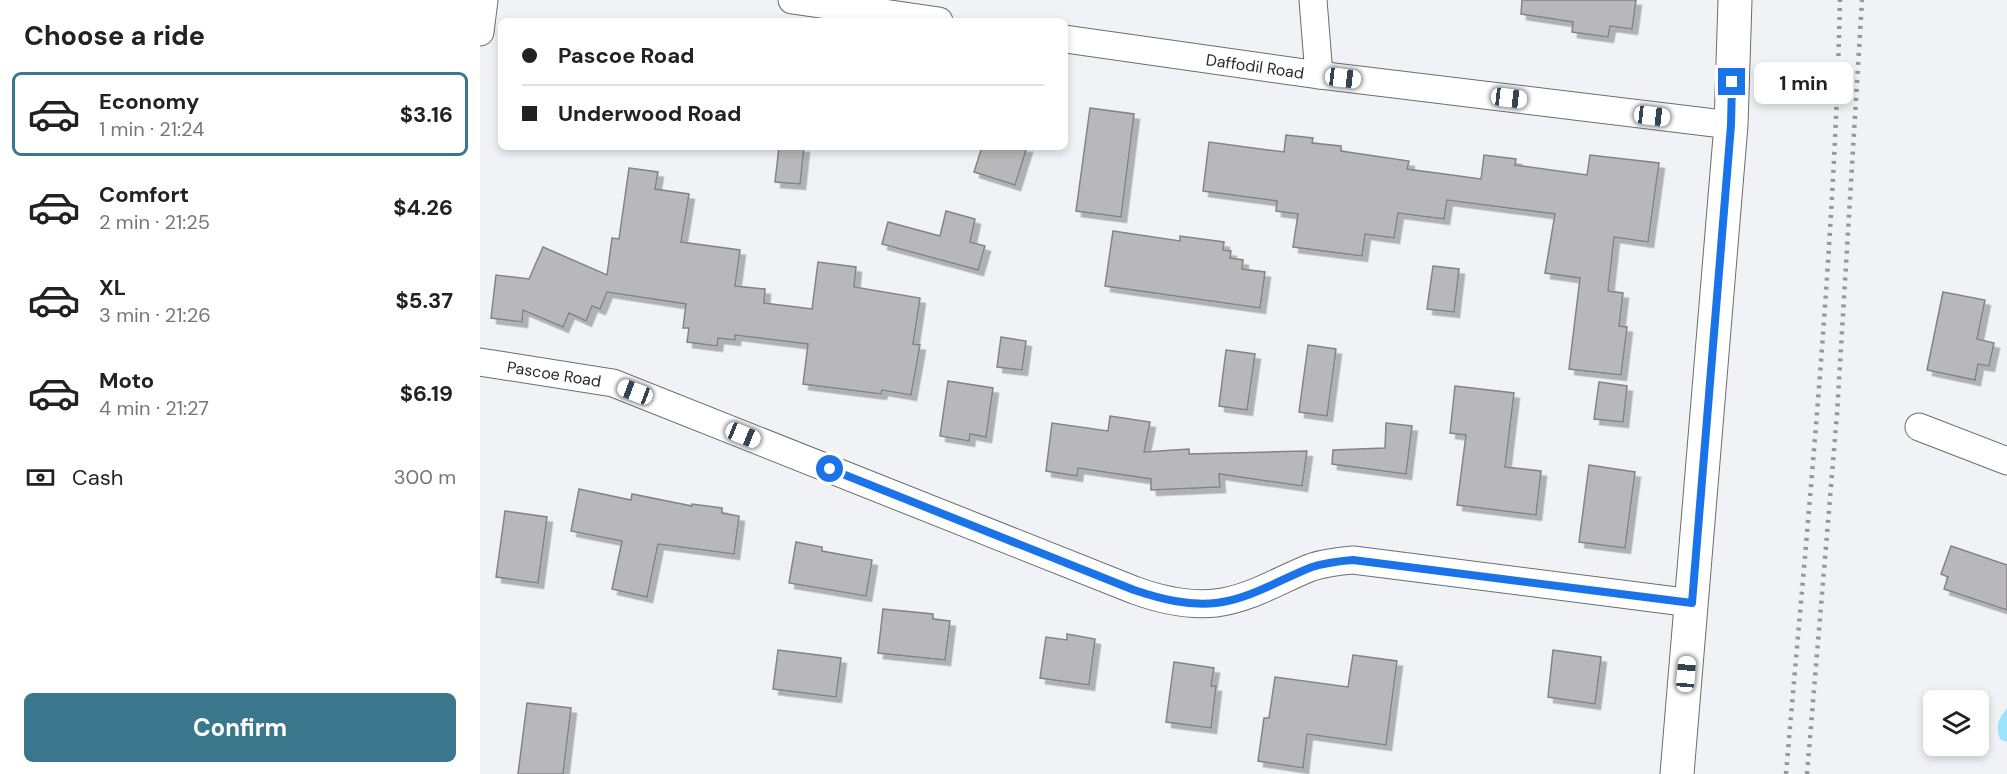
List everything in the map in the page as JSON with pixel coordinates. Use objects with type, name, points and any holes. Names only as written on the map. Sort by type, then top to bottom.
[{"type":"main road","points":[[1677,774],[1731,125],[1735,0]]},
{"type":"street","points":[[480,32],[484,0]]},
{"type":"street","points":[[792,0],[918,18]]},
{"type":"street","points":[[1313,0],[1319,75]]},
{"type":"street","name":"Daffodil Road","points":[[1068,39],[1319,75],[1731,125]]},
{"type":"street","name":"Pascoe Road","points":[[480,362],[613,383],[1134,590],[1176,602],[1218,603],[1239,598],[1313,567],[1353,560],[1692,603]]},
{"type":"street","points":[[1919,427],[2007,461]]},
{"type":"water","points":[[2007,708],[2007,742],[2000,739],[1998,726]]},
{"type":"building","points":[[1522,0],[1636,0],[1632,29],[1610,26],[1608,37],[1572,32],[1573,22],[1521,14]]},
{"type":"building","points":[[1090,108],[1134,114],[1121,217],[1076,211]]},
{"type":"building","points":[[1286,135],[1313,138],[1312,143],[1341,146],[1341,151],[1409,161],[1407,169],[1481,179],[1484,155],[1516,159],[1515,165],[1587,175],[1590,155],[1659,163],[1648,242],[1614,237],[1608,291],[1623,293],[1619,326],[1627,327],[1621,375],[1569,369],[1580,278],[1545,273],[1555,214],[1447,200],[1444,219],[1398,213],[1394,238],[1365,234],[1362,256],[1293,247],[1298,214],[1276,211],[1277,201],[1203,191],[1209,142],[1284,152]]},
{"type":"building","points":[[779,150],[804,150],[800,184],[775,182]]},
{"type":"building","points":[[981,150],[1026,150],[1015,185],[974,172]]},
{"type":"building","points":[[629,168],[658,172],[655,189],[689,194],[681,242],[740,250],[735,286],[765,289],[764,303],[812,309],[818,262],[856,267],[854,287],[920,298],[913,344],[920,345],[911,395],[882,390],[881,394],[803,384],[808,344],[735,335],[735,340],[718,338],[717,346],[687,342],[689,328],[683,328],[686,304],[607,292],[600,309],[592,306],[586,321],[569,313],[563,327],[523,310],[522,322],[491,318],[496,275],[529,279],[543,247],[607,275],[612,238],[619,239]]},
{"type":"building","points":[[946,211],[975,219],[970,242],[985,246],[978,270],[882,244],[888,222],[940,236]]},
{"type":"building","points":[[1113,231],[1180,241],[1180,236],[1224,242],[1223,250],[1231,251],[1230,258],[1243,260],[1242,269],[1265,272],[1260,308],[1105,286]]},
{"type":"building","points":[[1433,266],[1459,269],[1454,312],[1427,309]]},
{"type":"building","points":[[1943,292],[1985,300],[1977,339],[1994,343],[1989,366],[1978,364],[1975,380],[1927,370]]},
{"type":"building","points":[[1001,337],[1026,341],[1022,370],[997,367]]},
{"type":"building","points":[[1308,345],[1336,349],[1327,416],[1299,412]]},
{"type":"building","points":[[1226,350],[1255,354],[1247,410],[1219,406]]},
{"type":"building","points":[[948,381],[993,388],[986,437],[970,434],[969,441],[940,436]]},
{"type":"building","points":[[1599,382],[1627,386],[1623,422],[1594,419]]},
{"type":"building","points":[[1455,386],[1514,393],[1505,467],[1541,471],[1536,515],[1457,505],[1466,435],[1450,433]]},
{"type":"building","points":[[1110,416],[1150,422],[1144,452],[1189,449],[1189,454],[1307,451],[1302,486],[1219,474],[1220,487],[1151,490],[1151,479],[1078,468],[1077,476],[1046,471],[1052,423],[1108,431]]},
{"type":"building","points":[[1386,423],[1412,426],[1406,474],[1332,464],[1333,450],[1385,448]]},
{"type":"building","points":[[1589,465],[1635,472],[1625,548],[1579,542]]},
{"type":"building","points":[[579,489],[631,500],[632,494],[692,506],[692,504],[722,508],[722,513],[739,516],[734,554],[658,544],[647,597],[612,589],[622,541],[571,531]]},
{"type":"building","points":[[505,511],[547,517],[538,583],[496,577]]},
{"type":"building","points":[[796,542],[822,547],[822,551],[872,560],[866,596],[789,583]]},
{"type":"building","points":[[1951,546],[2007,565],[2007,610],[1944,589],[1948,577],[1941,574]]},
{"type":"building","points":[[883,609],[933,614],[933,619],[950,621],[945,660],[878,653]]},
{"type":"building","points":[[1067,634],[1095,639],[1089,685],[1040,678],[1046,637],[1067,640]]},
{"type":"building","points":[[778,650],[841,658],[836,697],[773,689]]},
{"type":"building","points":[[1553,650],[1601,657],[1595,704],[1548,697]]},
{"type":"building","points":[[1353,655],[1397,661],[1386,745],[1307,734],[1303,768],[1258,761],[1264,718],[1269,718],[1275,677],[1348,687]]},
{"type":"building","points":[[1174,662],[1214,668],[1211,686],[1216,686],[1211,728],[1166,722]]},
{"type":"building","points":[[527,703],[571,708],[563,774],[518,774]]},
{"type":"railway","points":[[1786,774],[1826,291],[1840,0]]},
{"type":"railway","points":[[1807,774],[1837,414],[1862,0]]},
{"type":"route","points":[[830,469],[1134,590],[1176,602],[1218,603],[1239,598],[1313,567],[1353,560],[1692,603],[1731,125],[1732,82]]}]
